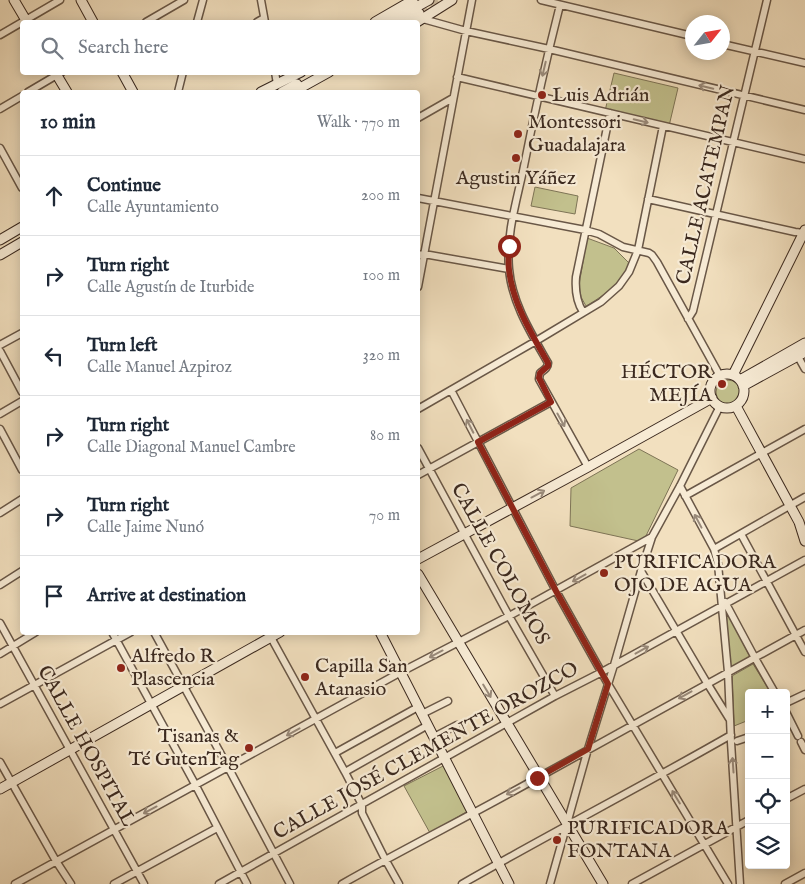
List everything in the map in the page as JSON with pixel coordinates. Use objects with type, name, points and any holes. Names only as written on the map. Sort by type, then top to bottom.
[{"type":"street","points":[[14,0],[25,20]]},
{"type":"street","points":[[28,20],[60,0]]},
{"type":"street","points":[[81,0],[92,20]]},
{"type":"street","points":[[149,20],[184,0]]},
{"type":"street","points":[[198,20],[203,0]]},
{"type":"street","points":[[261,0],[265,20]]},
{"type":"street","points":[[378,20],[413,0]]},
{"type":"street","points":[[393,20],[429,0]]},
{"type":"street","points":[[420,18],[452,0]]},
{"type":"street","points":[[472,0],[434,202],[421,255],[509,269]]},
{"type":"street","points":[[540,0],[685,34]]},
{"type":"street","name":"CALLE ACATEMPAN","points":[[688,319],[693,311],[767,0]]},
{"type":"street","points":[[560,5],[538,96],[513,217],[509,246],[509,269],[517,302],[525,322],[548,363],[548,366],[540,373],[539,378],[588,467]]},
{"type":"street","points":[[420,18],[466,31],[805,110]]},
{"type":"street","points":[[0,36],[20,24]]},
{"type":"street","points":[[730,46],[805,62]]},
{"type":"street","points":[[31,90],[55,75]]},
{"type":"street","points":[[59,75],[66,90]]},
{"type":"street","points":[[124,75],[133,90]]},
{"type":"street","points":[[179,90],[183,75]]},
{"type":"street","points":[[277,75],[281,82]]},
{"type":"street","points":[[281,82],[289,75]]},
{"type":"street","points":[[265,90],[295,75]]},
{"type":"street","points":[[285,90],[311,75]]},
{"type":"street","points":[[297,90],[324,75]]},
{"type":"street","points":[[457,77],[805,159]]},
{"type":"street","points":[[0,109],[20,97]]},
{"type":"street","points":[[420,117],[454,98]]},
{"type":"street","points":[[583,312],[577,298],[575,286],[610,113]]},
{"type":"street","points":[[420,408],[536,342],[601,302],[619,286],[630,272],[638,250],[662,126]]},
{"type":"street","points":[[0,148],[20,184]]},
{"type":"street","points":[[420,198],[586,230],[599,234],[623,247],[649,253],[654,258],[720,376]]},
{"type":"street","points":[[648,199],[795,232],[805,232],[739,380]]},
{"type":"street","points":[[0,240],[20,228]]},
{"type":"street","points":[[0,256],[20,243]]},
{"type":"street","points":[[0,345],[20,334]]},
{"type":"street","points":[[739,380],[799,353],[805,343]]},
{"type":"street","points":[[0,351],[20,388]]},
{"type":"street","points":[[799,353],[805,369]]},
{"type":"street","points":[[726,374],[739,380],[744,390],[741,401],[736,406],[728,408],[720,406],[714,401],[711,394],[714,381],[726,374]]},
{"type":"street","points":[[451,390],[556,591],[608,684],[728,884]]},
{"type":"street","points":[[420,558],[712,398]]},
{"type":"street","points":[[0,414],[20,402]]},
{"type":"street","points":[[420,475],[551,402]]},
{"type":"street","points":[[550,884],[588,749],[652,537],[720,406]]},
{"type":"street","points":[[736,406],[791,506],[805,541]]},
{"type":"street","points":[[0,429],[20,466]]},
{"type":"street","points":[[685,496],[805,429]]},
{"type":"street","name":"CALLE COLOMOS","points":[[420,452],[509,616],[555,696]]},
{"type":"street","points":[[680,486],[714,549],[718,564],[720,593],[724,605],[773,689]]},
{"type":"street","points":[[714,549],[805,497]]},
{"type":"street","points":[[0,513],[20,500]]},
{"type":"street","points":[[741,534],[805,652]]},
{"type":"street","points":[[15,884],[401,672],[556,591],[652,537]]},
{"type":"street","name":"CALLE JOSÉ CLEMENTE OROZCO","points":[[219,884],[555,696],[614,666],[805,560]]},
{"type":"street","points":[[641,571],[731,722]]},
{"type":"street","points":[[0,585],[20,572]]},
{"type":"street","points":[[420,577],[603,884]]},
{"type":"street","points":[[724,605],[740,884]]},
{"type":"street","name":"CALLE HOSPITAL","points":[[0,623],[144,884]]},
{"type":"street","points":[[342,884],[805,630]]},
{"type":"street","points":[[0,654],[31,635]]},
{"type":"street","points":[[114,635],[247,884]]},
{"type":"street","points":[[0,704],[125,635]]},
{"type":"street","points":[[156,635],[290,884]]},
{"type":"street","points":[[0,789],[152,705],[270,635],[345,772],[362,805],[362,812],[399,884]]},
{"type":"street","points":[[382,635],[508,884]]},
{"type":"street","points":[[790,702],[805,694]]},
{"type":"street","points":[[335,753],[420,710],[448,701]]},
{"type":"street","points":[[790,720],[805,750]]},
{"type":"street","points":[[345,772],[428,725]]},
{"type":"street","points":[[434,737],[457,725]]},
{"type":"street","points":[[462,884],[731,735]]},
{"type":"street","points":[[737,741],[745,738]]},
{"type":"street","points":[[0,762],[71,884]]},
{"type":"street","points":[[790,797],[805,789]]},
{"type":"street","points":[[632,884],[745,822]]},
{"type":"street","points":[[114,884],[218,828]]},
{"type":"street","points":[[785,884],[805,873]]},
{"type":"shaded area","points":[[614,73],[678,88],[669,126],[605,111]]},
{"type":"shaded area","points":[[535,187],[578,196],[575,214],[531,206]]},
{"type":"shaded area","points":[[587,238],[614,248],[630,264],[613,286],[586,306],[581,297],[579,285]]},
{"type":"shaded area","points":[[728,380],[736,384],[740,392],[736,400],[728,404],[720,400],[716,392],[720,384]]},
{"type":"shaded area","points":[[639,449],[678,470],[643,542],[570,526],[571,488]]},
{"type":"shaded area","points":[[725,607],[750,657],[730,668]]},
{"type":"shaded area","points":[[753,664],[769,689],[745,689],[745,722],[734,726],[732,676]]},
{"type":"shaded area","points":[[445,765],[468,811],[430,833],[404,786]]},
{"type":"tunnel","points":[[419,13],[443,0]]},
{"type":"place","name":"Luis Adrián","points":[[542,95]]},
{"type":"place","name":"Montessori Guadalajara","points":[[518,134]]},
{"type":"place","name":"Agustin Yáñez","points":[[516,158]]},
{"type":"place","name":"HÉCTOR MEJÍA","points":[[722,384]]},
{"type":"place","name":"PURIFICADORA OJO DE AGUA","points":[[604,573]]},
{"type":"place","name":"Alfredo R Plascencia","points":[[121,668]]},
{"type":"place","name":"Capilla San Atanasio","points":[[305,677]]},
{"type":"place","name":"Tisanas & Té GutenTag","points":[[249,748]]},
{"type":"place","name":"PURIFICADORA FONTANA","points":[[557,840]]},
{"type":"route","points":[[509,246],[509,269],[517,302],[525,322],[548,363],[548,366],[538,375],[551,402],[478,442],[556,591],[608,684],[588,749],[537,778]]}]
